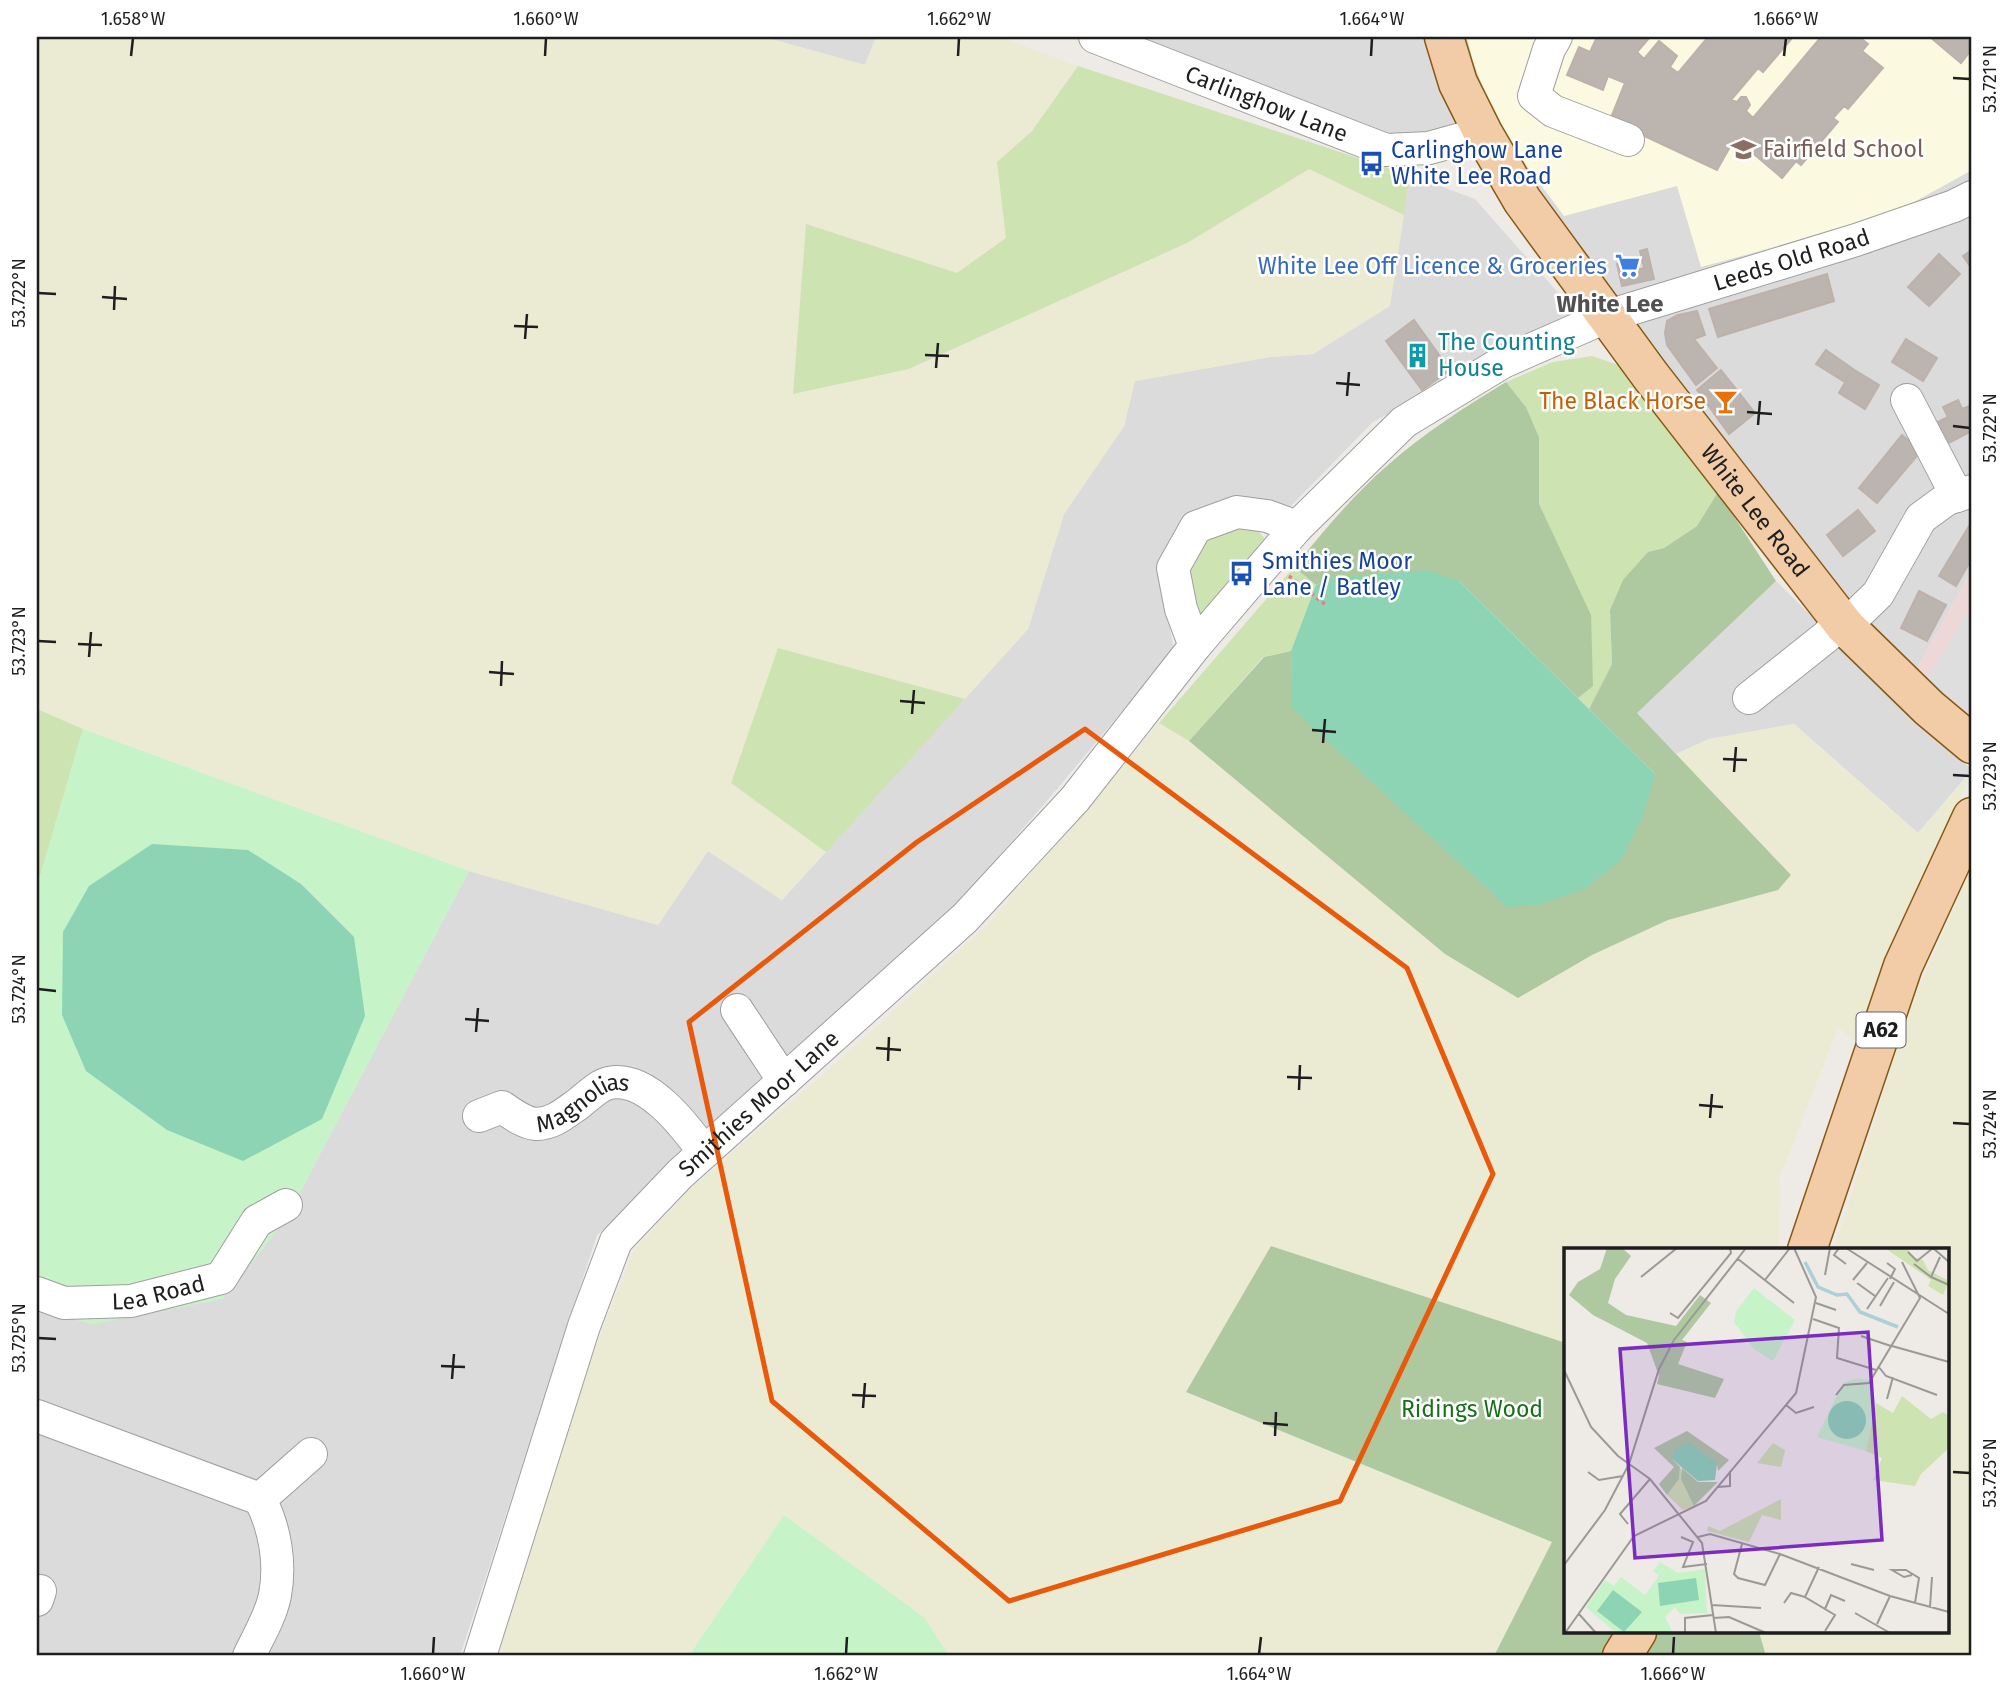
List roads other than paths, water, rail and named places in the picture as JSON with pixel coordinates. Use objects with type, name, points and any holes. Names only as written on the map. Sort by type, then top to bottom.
[{"type":"main road","name":"White Lee Road","points":[[1444,37],[1458,83],[1522,200],[1650,375],[1843,623],[1929,708],[1972,744]]},
{"type":"main road","name":"A62","points":[[1808,1248],[1903,966],[1972,817]]},
{"type":"main road","points":[[1622,1656],[1636,1634]]},
{"type":"street","name":"Carlinghow Lane","points":[[1095,37],[1138,44],[1386,150],[1429,148],[1483,133]]},
{"type":"street","points":[[1556,37],[1549,49],[1534,96],[1553,111],[1628,140]]},
{"type":"street","name":"Leeds Old Road","points":[[1608,316],[1856,240],[1954,206],[1972,197]]},
{"type":"street","name":"Smithies Moor Lane","points":[[481,1656],[584,1326],[616,1241],[680,1174],[974,908],[1075,799],[1195,646],[1297,527],[1404,422],[1503,362],[1608,316]]},
{"type":"street","points":[[1749,698],[1878,594],[1921,518],[1947,499],[1965,494],[1907,400]]},
{"type":"street","points":[[1195,646],[1181,609],[1173,568],[1196,527],[1237,512],[1267,516],[1297,527]]},
{"type":"street","points":[[737,1010],[783,1081]]},
{"type":"street","name":"Magnolias","points":[[480,1116],[502,1107],[517,1118],[535,1124],[557,1120],[607,1083],[625,1082],[662,1101],[684,1124],[704,1152]]},
{"type":"street","name":"Lea Road","points":[[37,1293],[65,1303],[131,1301],[221,1278],[257,1221],[286,1205]]},
{"type":"street","points":[[37,1416],[260,1499],[271,1520],[277,1565],[275,1597],[249,1656]]},
{"type":"street","points":[[260,1499],[311,1454]]},
{"type":"place","name":"Fairfield School","points":[[1743,149]]},
{"type":"place","name":"Carlinghow Lane White Lee Road","points":[[1371,163]]},
{"type":"place","name":"White Lee Off Licence & Groceries","points":[[1627,266]]},
{"type":"place","name":"The Counting House","points":[[1418,355]]},
{"type":"place","name":"The Black Horse","points":[[1726,401]]},
{"type":"place","name":"Smithies Moor Lane / Batley","points":[[1242,574]]},
{"type":"district","name":"White Lee","points":[[1610,304]]},
{"type":"park label","name":"Ridings Wood","points":[[1472,1409]]}]
